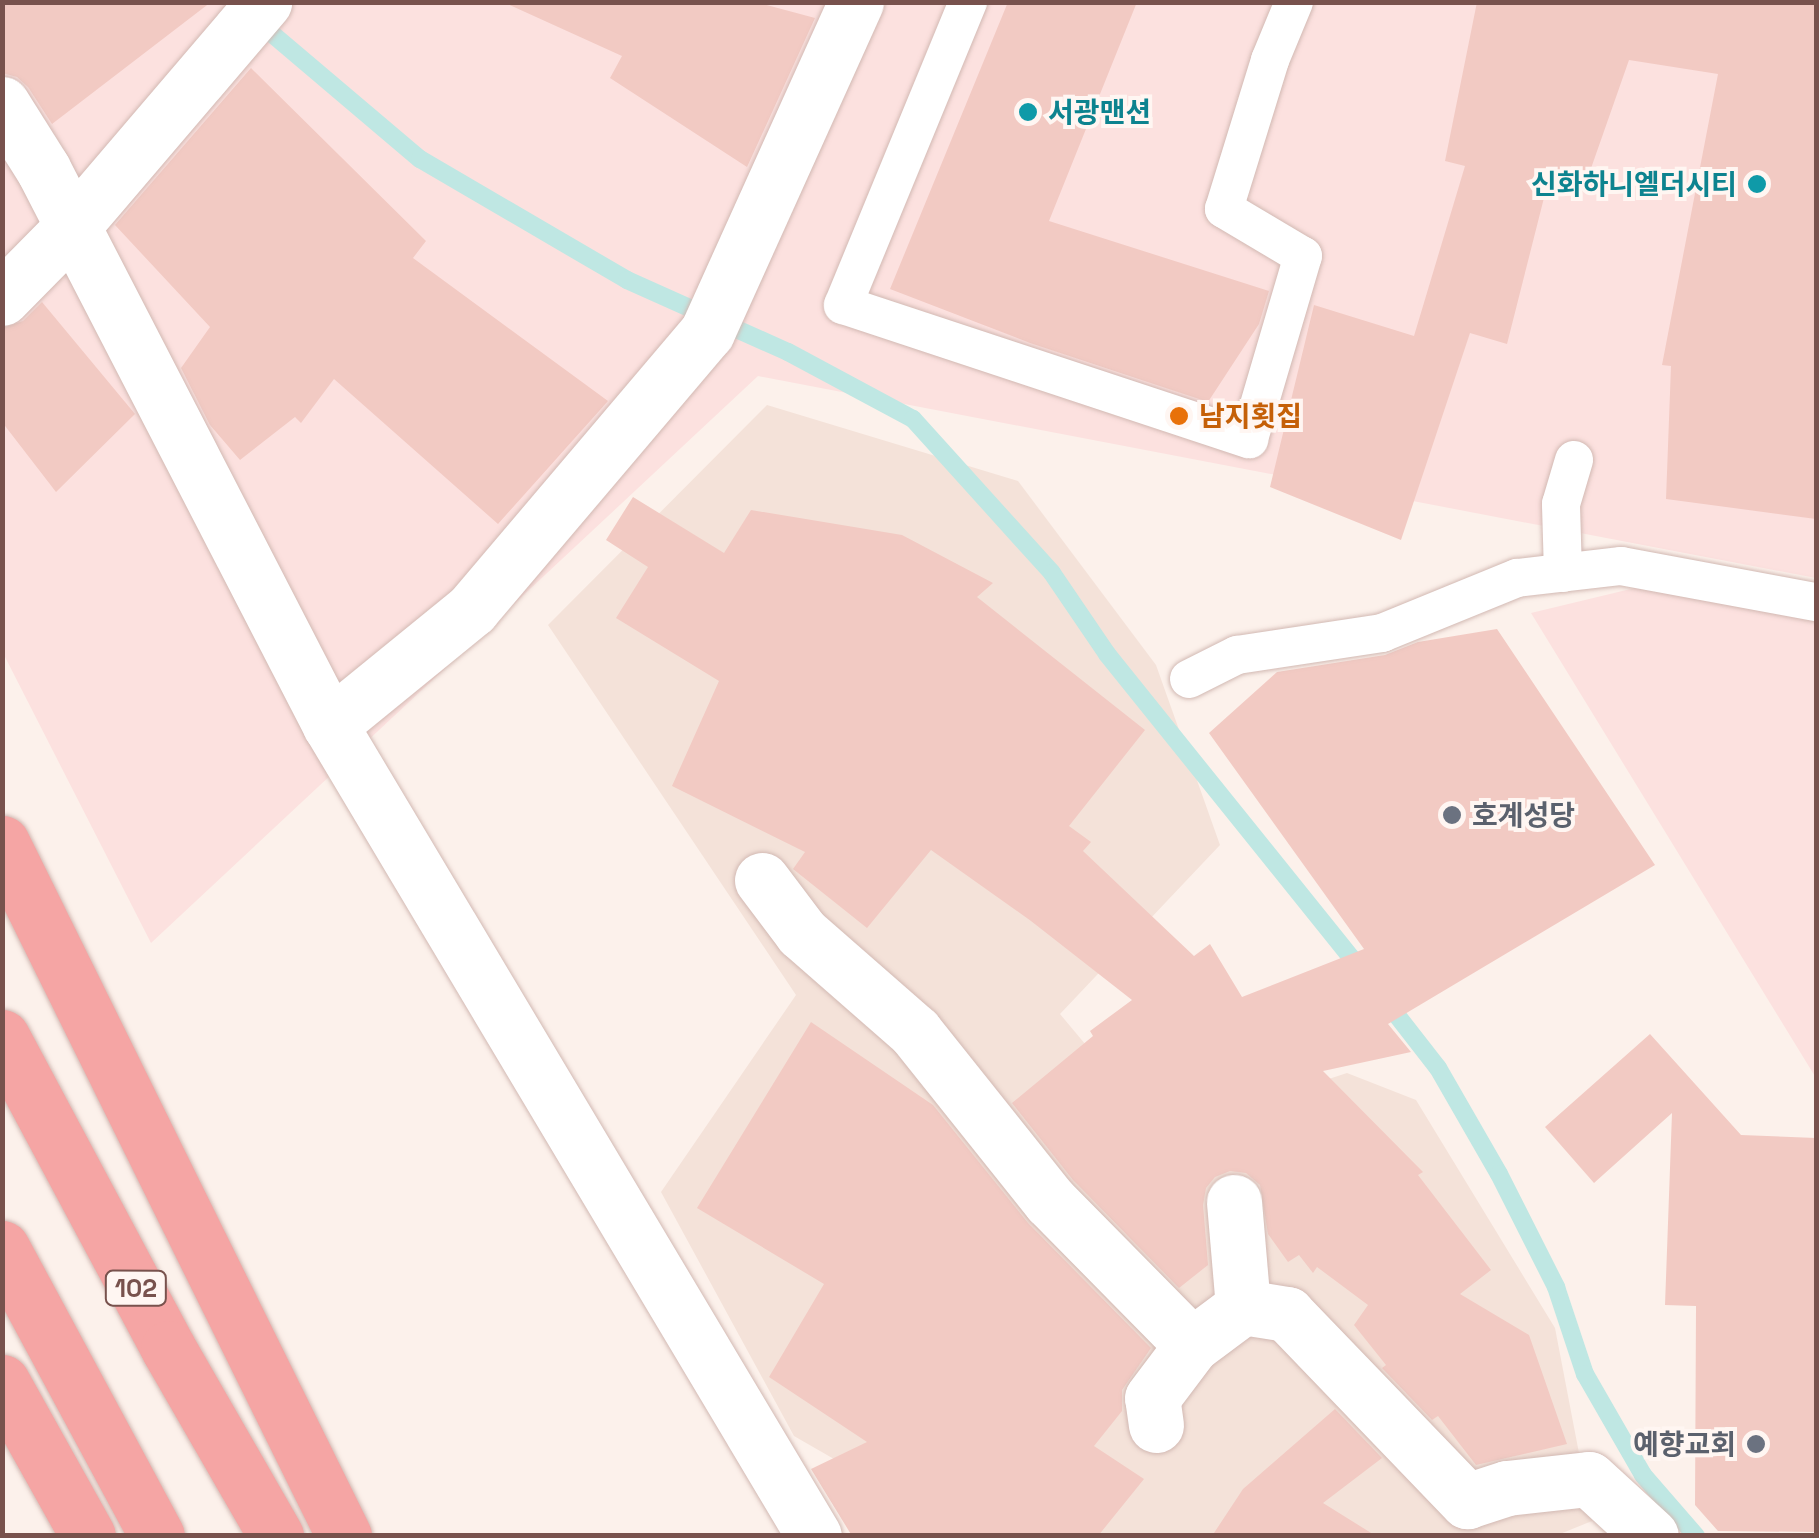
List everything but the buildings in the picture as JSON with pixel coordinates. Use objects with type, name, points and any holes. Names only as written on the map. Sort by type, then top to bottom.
[{"type":"highway","points":[[2,843],[344,1536]]},
{"type":"highway","name":"102","points":[[2,1037],[168,1348],[276,1536]]},
{"type":"highway","points":[[2,1248],[157,1536]]},
{"type":"highway","points":[[2,1382],[88,1536]]},
{"type":"street","points":[[2,298],[72,226],[264,2]]},
{"type":"street","points":[[330,724],[472,609],[707,332],[856,2]]},
{"type":"street","points":[[2,104],[72,226],[330,724],[814,1536]]},
{"type":"street","points":[[762,880],[802,932],[915,1032],[1050,1201],[1192,1346]]},
{"type":"street","points":[[1234,1202],[1243,1307]]},
{"type":"street","points":[[1156,1425],[1152,1398],[1192,1346],[1243,1307],[1287,1314],[1467,1501],[1507,1488],[1589,1479],[1650,1536]]},
{"type":"lane","points":[[968,2],[843,305],[1250,440],[1303,256],[1224,209],[1270,60],[1294,2]]},
{"type":"lane","points":[[1563,573],[1561,504],[1574,460]]},
{"type":"lane","points":[[1189,678],[1237,655],[1382,633],[1517,578],[1621,566],[1816,602]]},
{"type":"shaded area","points":[[3,3],[1816,3],[1816,578],[758,376],[151,943],[3,653]]},
{"type":"shaded area","points":[[767,405],[1018,481],[1156,665],[1220,845],[1060,1014],[1152,1124],[1213,1117],[1347,1073],[1416,1100],[1555,1328],[1592,1521],[1555,1536],[966,1535],[794,1436],[661,1192],[796,995],[548,625]]},
{"type":"shaded area","points":[[1639,587],[1816,619],[1816,1078],[1531,613]]},
{"type":"waterway","points":[[257,21],[420,159],[627,280],[788,352],[913,419],[1052,573],[1107,654],[1362,971]]},
{"type":"waterway","points":[[1385,1000],[1438,1068],[1499,1174],[1556,1287],[1585,1374],[1643,1475],[1696,1536]]},
{"type":"place","name":"서광맨션","points":[[1028,112]]},
{"type":"place","name":"신화하니엘더시티","points":[[1757,184]]},
{"type":"place","name":"남지횟집","points":[[1179,416]]},
{"type":"place","name":"호계성당","points":[[1452,815]]},
{"type":"place","name":"예향교회","points":[[1756,1444]]}]
